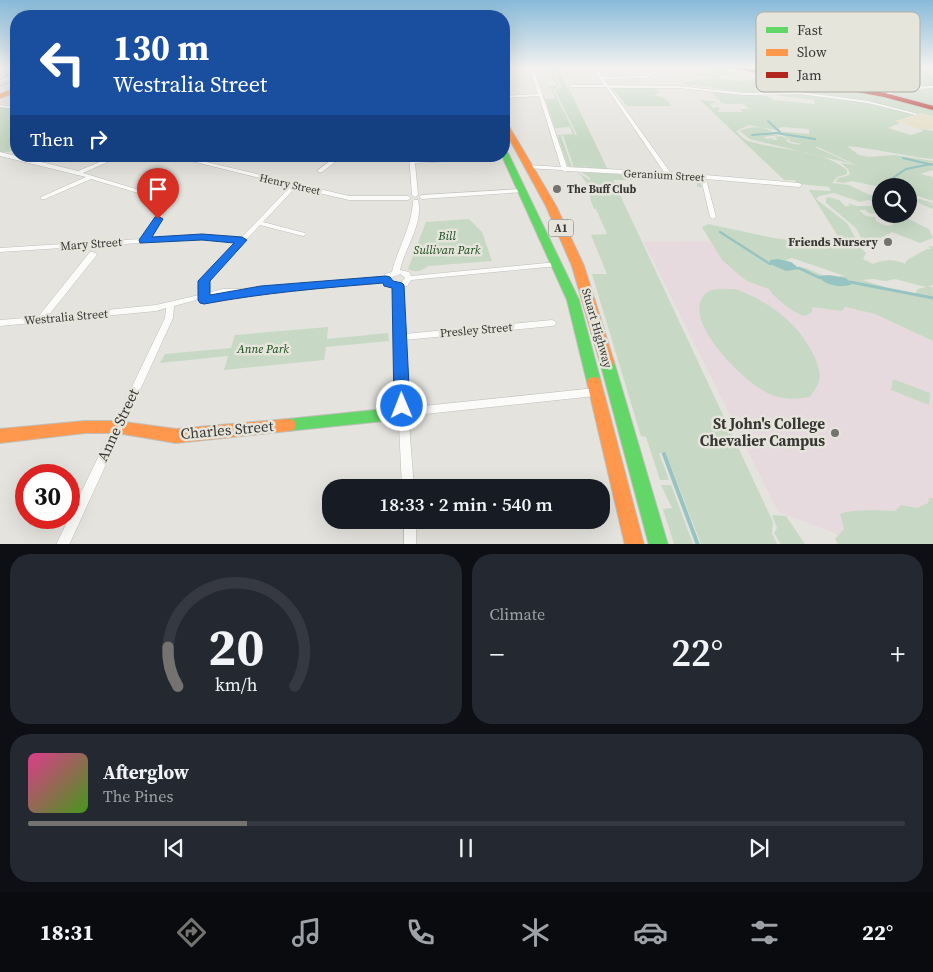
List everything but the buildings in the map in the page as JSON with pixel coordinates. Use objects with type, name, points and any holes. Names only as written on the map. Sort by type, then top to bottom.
[{"type":"main road","points":[[871,92],[933,108]]},
{"type":"main road","name":"Stuart Highway","points":[[510,134],[554,212],[577,264],[659,544]]},
{"type":"main road","name":"Stuart Highway","points":[[508,162],[573,300],[634,544]]},
{"type":"main road","points":[[511,168],[528,167]]},
{"type":"main road","points":[[558,266],[577,264]]},
{"type":"main road","points":[[597,392],[615,391]]},
{"type":"main road","name":"Charles Street","points":[[0,436],[85,427],[117,427],[176,436],[400,413]]},
{"type":"street","points":[[612,92],[668,174]]},
{"type":"street","points":[[734,92],[806,93],[868,102],[916,114]]},
{"type":"street","points":[[886,95],[891,92]]},
{"type":"street","points":[[510,97],[540,95],[565,170]]},
{"type":"street","points":[[0,154],[8,155]]},
{"type":"street","points":[[35,162],[143,191],[162,201],[159,218],[144,240]]},
{"type":"street","points":[[78,173],[105,162]]},
{"type":"street","name":"Henry Street","points":[[204,162],[349,198],[415,198],[522,191]]},
{"type":"street","points":[[320,171],[333,162]]},
{"type":"street","points":[[396,272],[416,220],[412,162]]},
{"type":"street","name":"Geranium Street","points":[[528,167],[668,174],[799,185]]},
{"type":"street","points":[[43,198],[91,177]]},
{"type":"street","points":[[703,177],[713,217]]},
{"type":"street","points":[[204,298],[204,281],[291,189],[297,186]]},
{"type":"street","points":[[259,224],[303,234]]},
{"type":"street","name":"Mary Street","points":[[0,250],[202,237],[242,240]]},
{"type":"street","points":[[41,319],[93,254]]},
{"type":"street","points":[[409,278],[406,274],[396,272],[390,274],[386,280],[388,283],[398,285],[404,284],[409,278],[498,269],[527,271],[558,266]]},
{"type":"street","name":"Westralia Street","points":[[0,323],[131,310],[147,313],[204,298],[261,290],[386,280]]},
{"type":"street","points":[[398,285],[401,337],[400,413],[407,479]]},
{"type":"street","name":"Anne Street","points":[[62,544],[169,318],[170,306]]},
{"type":"street","name":"Presley Street","points":[[401,337],[552,324]]},
{"type":"street","points":[[400,413],[408,406],[412,411],[597,392]]},
{"type":"street","points":[[410,529],[410,544]]},
{"type":"shaded area","name":"St John's College Chevalier Campus","points":[[712,241],[722,260],[729,265],[845,307],[875,314],[933,341],[933,511],[843,539],[832,532],[778,512],[644,242]]},
{"type":"green space","points":[[553,92],[575,134],[573,135],[577,135],[556,92],[571,92],[608,170],[585,169],[588,166],[574,168],[563,135],[561,136],[572,167],[568,166],[557,135],[573,134],[570,127],[555,128],[545,99],[556,99]]},
{"type":"green space","points":[[616,92],[659,92],[653,95],[663,97],[672,106],[627,106]]},
{"type":"green space","points":[[712,92],[766,96],[773,100],[815,104],[814,100],[774,95],[802,93],[822,95],[914,115],[896,121],[900,123],[888,128],[911,135],[924,131],[920,129],[933,131],[933,159],[848,147],[859,155],[869,157],[894,155],[933,161],[933,166],[931,167],[933,167],[933,170],[920,174],[933,177],[933,201],[917,196],[917,178],[872,178],[872,185],[851,181],[844,183],[836,182],[838,178],[850,174],[848,169],[841,163],[856,165],[815,147],[852,164],[818,156],[836,163],[847,170],[847,174],[837,177],[832,183],[849,185],[872,195],[872,201],[860,202],[834,193],[819,196],[816,199],[847,223],[861,248],[866,253],[863,259],[873,264],[890,260],[907,265],[905,264],[907,260],[927,249],[931,249],[928,246],[933,247],[933,285],[927,287],[933,287],[933,341],[875,314],[845,307],[842,311],[812,307],[812,312],[805,316],[801,315],[780,301],[769,289],[747,281],[722,260],[702,227],[708,224],[774,238],[844,246],[809,190],[831,191],[829,187],[799,184],[794,180],[784,180],[700,100],[717,102],[710,104],[713,108],[718,107],[721,110],[718,110],[718,112],[743,112],[740,109],[749,109],[743,104],[773,103],[726,104],[721,102]],"holes":[[[749,125],[775,130],[783,127],[809,129],[809,134],[775,131],[791,140],[788,141],[802,144],[792,144],[786,141],[788,139],[781,136],[775,137],[778,140],[768,138],[769,140],[763,137],[779,135],[764,133],[773,132],[761,128],[740,131],[750,139],[801,152],[748,141],[736,131]],[[792,258],[845,276],[840,276],[839,282],[806,268],[793,267],[786,260]],[[895,279],[926,287],[918,289],[914,296],[862,280],[886,281]]]},
{"type":"green space","points":[[801,92],[867,92],[883,95],[933,110],[933,117],[922,113],[917,114],[873,103]]},
{"type":"green space","points":[[933,92],[933,106],[892,94]]},
{"type":"green space","points":[[0,107],[10,108],[10,151],[0,152]]},
{"type":"green space","points":[[577,172],[590,180],[581,172],[689,178],[700,182],[702,187],[697,187],[697,183],[688,180],[613,180],[773,522],[772,533],[777,544],[701,544],[666,453],[659,453],[669,480],[660,480],[646,437],[641,436],[592,274],[607,274],[591,235],[607,234],[596,209],[594,209],[587,184]]},
{"type":"green space","points":[[828,197],[839,200],[845,206],[850,206],[848,203],[856,206],[872,206],[872,214],[865,210],[859,210],[866,216],[872,217],[872,223],[880,223],[886,226],[893,225],[892,223],[916,223],[929,229],[933,238],[920,243],[892,232],[874,241],[863,242],[856,228],[826,203]]},
{"type":"green space","points":[[917,198],[933,203],[933,205],[926,202],[933,206],[933,209],[917,202]]},
{"type":"green space","name":"Bill Sullivan Park","points":[[469,219],[482,232],[492,261],[428,266],[416,271],[408,269],[426,222]]},
{"type":"green space","points":[[735,289],[760,300],[782,315],[792,324],[809,346],[815,358],[820,378],[810,397],[782,398],[762,390],[737,370],[713,342],[704,328],[700,315],[700,303],[706,293],[712,290]]},
{"type":"green space","name":"Anne Park","points":[[328,327],[327,339],[388,333],[389,341],[326,347],[324,360],[224,370],[228,356],[160,363],[165,354],[231,348],[235,335]]},
{"type":"green space","points":[[893,379],[930,393],[929,405],[891,390]]},
{"type":"green space","points":[[661,485],[671,485],[693,544],[674,544],[663,509],[672,508]]},
{"type":"green space","points":[[929,498],[933,498],[933,544],[838,544],[835,539],[844,529],[840,514],[875,510],[895,511],[901,505],[917,508],[928,503]]},
{"type":"green space","points":[[772,515],[786,516],[805,544],[781,544],[774,533],[777,528]]},
{"type":"sand","points":[[922,113],[933,117],[933,129],[920,129],[895,121]]},
{"type":"water","points":[[778,259],[791,262],[800,269],[786,271],[770,264],[770,260]]},
{"type":"water","points":[[829,275],[846,278],[852,284],[843,286],[833,285],[824,282],[818,276]]},
{"type":"waterway","points":[[768,121],[780,132]]},
{"type":"waterway","points":[[752,135],[776,133],[815,139]]},
{"type":"waterway","points":[[903,158],[930,164]]},
{"type":"waterway","points":[[893,178],[906,169],[930,164]]},
{"type":"waterway","points":[[720,232],[770,264]]},
{"type":"waterway","points":[[799,268],[820,278]]},
{"type":"waterway","points":[[850,282],[933,298]]},
{"type":"waterway","points":[[664,454],[698,544]]},
{"type":"traffic: fast","points":[[508,162],[573,300],[594,382]]},
{"type":"traffic: fast","points":[[607,362],[659,544]]},
{"type":"traffic: fast","points":[[288,425],[394,414]]},
{"type":"traffic: slow","points":[[0,96],[10,92]]},
{"type":"traffic: slow","points":[[510,134],[551,206],[578,266],[607,362]]},
{"type":"traffic: slow","points":[[594,382],[635,544]]},
{"type":"traffic: slow","points":[[0,436],[85,427],[117,427],[176,436],[288,425]]},
{"type":"traffic: jam","points":[[870,92],[933,108]]},
{"type":"place","name":"The Buff Club","points":[[557,189]]},
{"type":"place","name":"Friends Nursery","points":[[888,242]]},
{"type":"place","name":"St John's College Chevalier Campus","points":[[835,433]]},
{"type":"route","points":[[158,219],[144,240],[202,237],[242,240],[204,281],[202,286],[204,300],[261,290],[323,284],[386,280],[391,285],[398,285],[402,406]]}]
